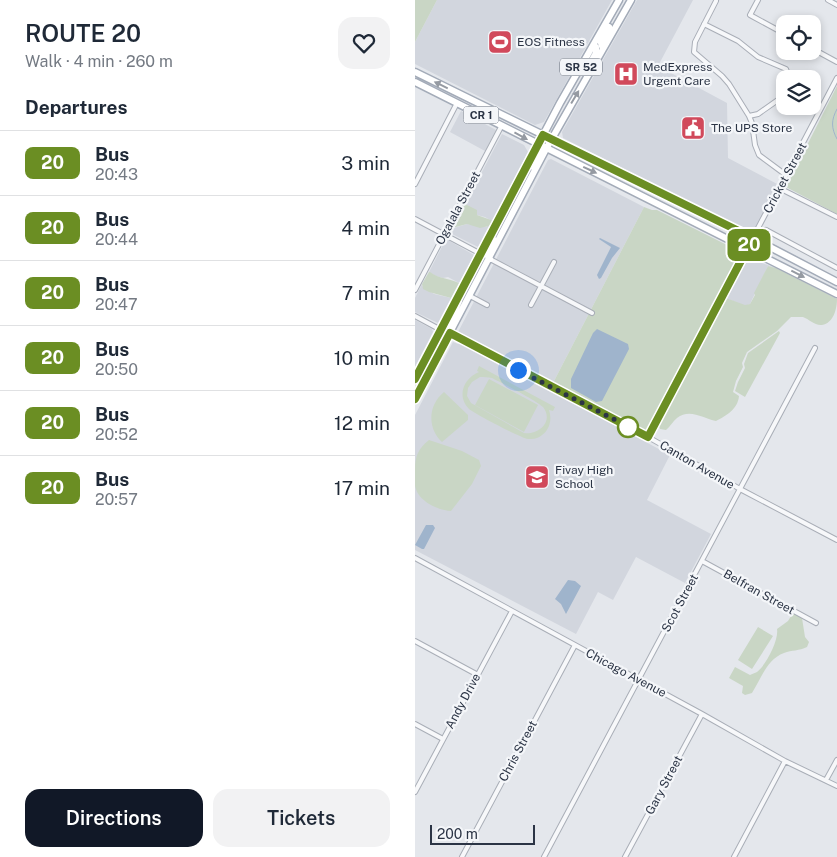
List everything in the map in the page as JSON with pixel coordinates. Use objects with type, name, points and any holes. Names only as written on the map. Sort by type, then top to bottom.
[{"type":"main road","name":"SR 52","points":[[415,379],[499,219],[541,147],[543,135],[619,0]]},
{"type":"main road","name":"SR 52","points":[[541,147],[552,139],[631,0]]},
{"type":"main road","points":[[603,49],[601,43],[610,24],[612,14]]},
{"type":"main road","points":[[584,82],[585,73],[597,50],[594,45]]},
{"type":"main road","name":"CR 1","points":[[417,73],[753,238],[837,282]]},
{"type":"main road","name":"CR 1","points":[[415,82],[502,125],[541,147],[837,294]]},
{"type":"main road","points":[[415,400],[526,189],[529,175],[541,147]]},
{"type":"main road","points":[[490,259],[487,255],[498,228],[499,219]]},
{"type":"main road","points":[[476,263],[490,259]]},
{"type":"main road","points":[[450,333],[449,326],[466,281]]},
{"type":"main road","points":[[426,378],[426,370],[442,338],[441,330]]},
{"type":"street","points":[[758,0],[750,15],[776,29]]},
{"type":"street","points":[[828,0],[837,5]]},
{"type":"street","points":[[716,1],[693,45],[694,52],[722,76],[749,116],[759,155],[786,175]]},
{"type":"street","points":[[704,24],[738,41],[758,57],[786,70]]},
{"type":"street","points":[[821,53],[837,62]]},
{"type":"street","points":[[415,82],[417,73]]},
{"type":"street","name":"Cricket Street","points":[[648,437],[837,78]]},
{"type":"street","points":[[749,116],[758,114],[776,101]]},
{"type":"street","points":[[415,184],[457,103]]},
{"type":"street","name":"Ogalala Street","points":[[415,290],[502,125]]},
{"type":"street","points":[[779,188],[837,217]]},
{"type":"street","points":[[415,219],[481,254]]},
{"type":"street","points":[[766,230],[837,268]]},
{"type":"street","points":[[806,266],[812,254]]},
{"type":"street","points":[[490,259],[592,312]]},
{"type":"street","points":[[531,305],[554,262]]},
{"type":"street","points":[[470,296],[487,305]]},
{"type":"street","points":[[415,316],[441,330]]},
{"type":"street","name":"Canton Avenue","points":[[450,333],[836,539]]},
{"type":"street","name":"Scot Street","points":[[544,857],[815,348]]},
{"type":"street","name":"Chicago Avenue","points":[[415,558],[785,761],[837,786]]},
{"type":"street","name":"Belfran Street","points":[[702,561],[816,623]]},
{"type":"street","name":"Andy Drive","points":[[415,792],[512,610]]},
{"type":"street","points":[[415,642],[477,675]]},
{"type":"street","name":"Chris Street","points":[[462,857],[575,645]]},
{"type":"street","name":"Gary Street","points":[[625,857],[702,714]]},
{"type":"street","points":[[415,724],[443,739]]},
{"type":"street","points":[[826,780],[837,760]]},
{"type":"street","points":[[734,857],[785,761]]},
{"type":"shaded area","points":[[437,0],[612,0],[544,122],[535,125],[415,64],[415,42]]},
{"type":"shaded area","points":[[637,0],[693,0],[658,66],[727,103],[728,158],[779,185],[753,234],[563,138],[562,132]]},
{"type":"shaded area","points":[[461,111],[496,130],[485,151],[450,132]]},
{"type":"shaded area","points":[[502,134],[524,145],[528,152],[492,221],[477,215],[465,204]]},
{"type":"shaded area","points":[[551,159],[644,207],[553,383],[457,334],[548,160]]},
{"type":"shaded area","points":[[467,224],[486,227],[490,224],[478,247],[450,233],[453,226],[454,228]]},
{"type":"shaded area","points":[[446,239],[474,255],[459,283],[448,277],[443,278],[429,272]]},
{"type":"shaded area","points":[[748,258],[776,268],[768,266],[750,304],[745,306],[726,298]]},
{"type":"shaded area","points":[[422,284],[422,286],[434,294],[451,298],[438,323],[415,312],[415,298]]},
{"type":"shaded area","points":[[415,320],[432,329],[433,332],[415,367]]},
{"type":"shaded area","name":"Fivay High School","points":[[453,342],[458,344],[459,342],[670,455],[647,500],[711,534],[685,583],[636,557],[613,600],[598,592],[576,634],[415,550],[415,415]]},
{"type":"green space","points":[[415,0],[437,0],[415,42]]},
{"type":"green space","points":[[837,86],[837,214],[786,187]]},
{"type":"green space","points":[[465,204],[477,210],[477,215],[491,220],[489,226],[480,228],[467,224],[452,228]]},
{"type":"green space","points":[[644,207],[657,210],[739,251],[740,254],[649,431],[645,433],[553,383]]},
{"type":"green space","points":[[768,266],[776,268],[837,299],[832,318],[826,324],[819,325],[803,317],[791,317],[777,331],[747,352],[733,392],[739,396],[738,401],[731,412],[724,417],[716,421],[687,414],[677,418],[666,430],[660,429],[659,426],[726,298],[745,305],[750,304]]},
{"type":"green space","points":[[429,272],[459,283],[451,298],[423,289],[422,284]]},
{"type":"green space","points":[[779,331],[780,333],[745,397],[735,391],[745,368],[744,364],[748,353]]},
{"type":"green space","points":[[479,366],[555,407],[553,411],[549,410],[550,421],[547,430],[534,439],[524,438],[498,426],[469,409],[463,399],[463,388],[469,378],[479,372],[477,371]],"holes":[[[480,377],[492,378],[539,404],[546,412],[546,422],[535,432],[524,433],[471,403],[467,396],[468,388],[472,382]]]},
{"type":"green space","points":[[489,379],[538,405],[524,432],[475,405]]},
{"type":"green space","points":[[444,392],[468,415],[468,420],[442,442],[434,430],[431,417],[435,403]]},
{"type":"green space","points":[[429,440],[462,451],[479,460],[481,466],[472,484],[451,511],[429,504],[420,496],[415,486],[417,457],[422,447]]},
{"type":"green space","points":[[793,613],[802,618],[805,637],[809,642],[807,647],[778,656],[765,670],[752,693],[745,695],[742,693],[743,686],[729,678],[735,667],[750,675],[761,669],[771,652],[776,639],[777,629],[788,621]]},
{"type":"green space","points":[[758,627],[773,636],[752,669],[738,660]]},
{"type":"water","points":[[600,238],[620,248],[599,279],[597,275],[611,247]]},
{"type":"water","points":[[597,329],[628,344],[629,349],[602,401],[596,402],[571,388],[571,379],[593,333]]},
{"type":"water","points":[[426,525],[433,525],[435,528],[424,549],[422,549],[415,545]]},
{"type":"water","points":[[568,580],[575,581],[581,586],[566,614],[561,604],[555,599]]},
{"type":"waterway","points":[[837,109],[833,124],[837,139]]},
{"type":"bus line","name":"20","points":[[415,379],[543,135],[753,238],[648,437],[450,333],[415,399]]},
{"type":"place","name":"EOS Fitness","points":[[500,42]]},
{"type":"place","name":"MedExpress Urgent Care","points":[[626,74]]},
{"type":"place","name":"The UPS Store","points":[[693,128]]},
{"type":"place","name":"Fivay High School","points":[[537,477]]},
{"type":"route","points":[[518,370],[633,429],[628,427]]}]
